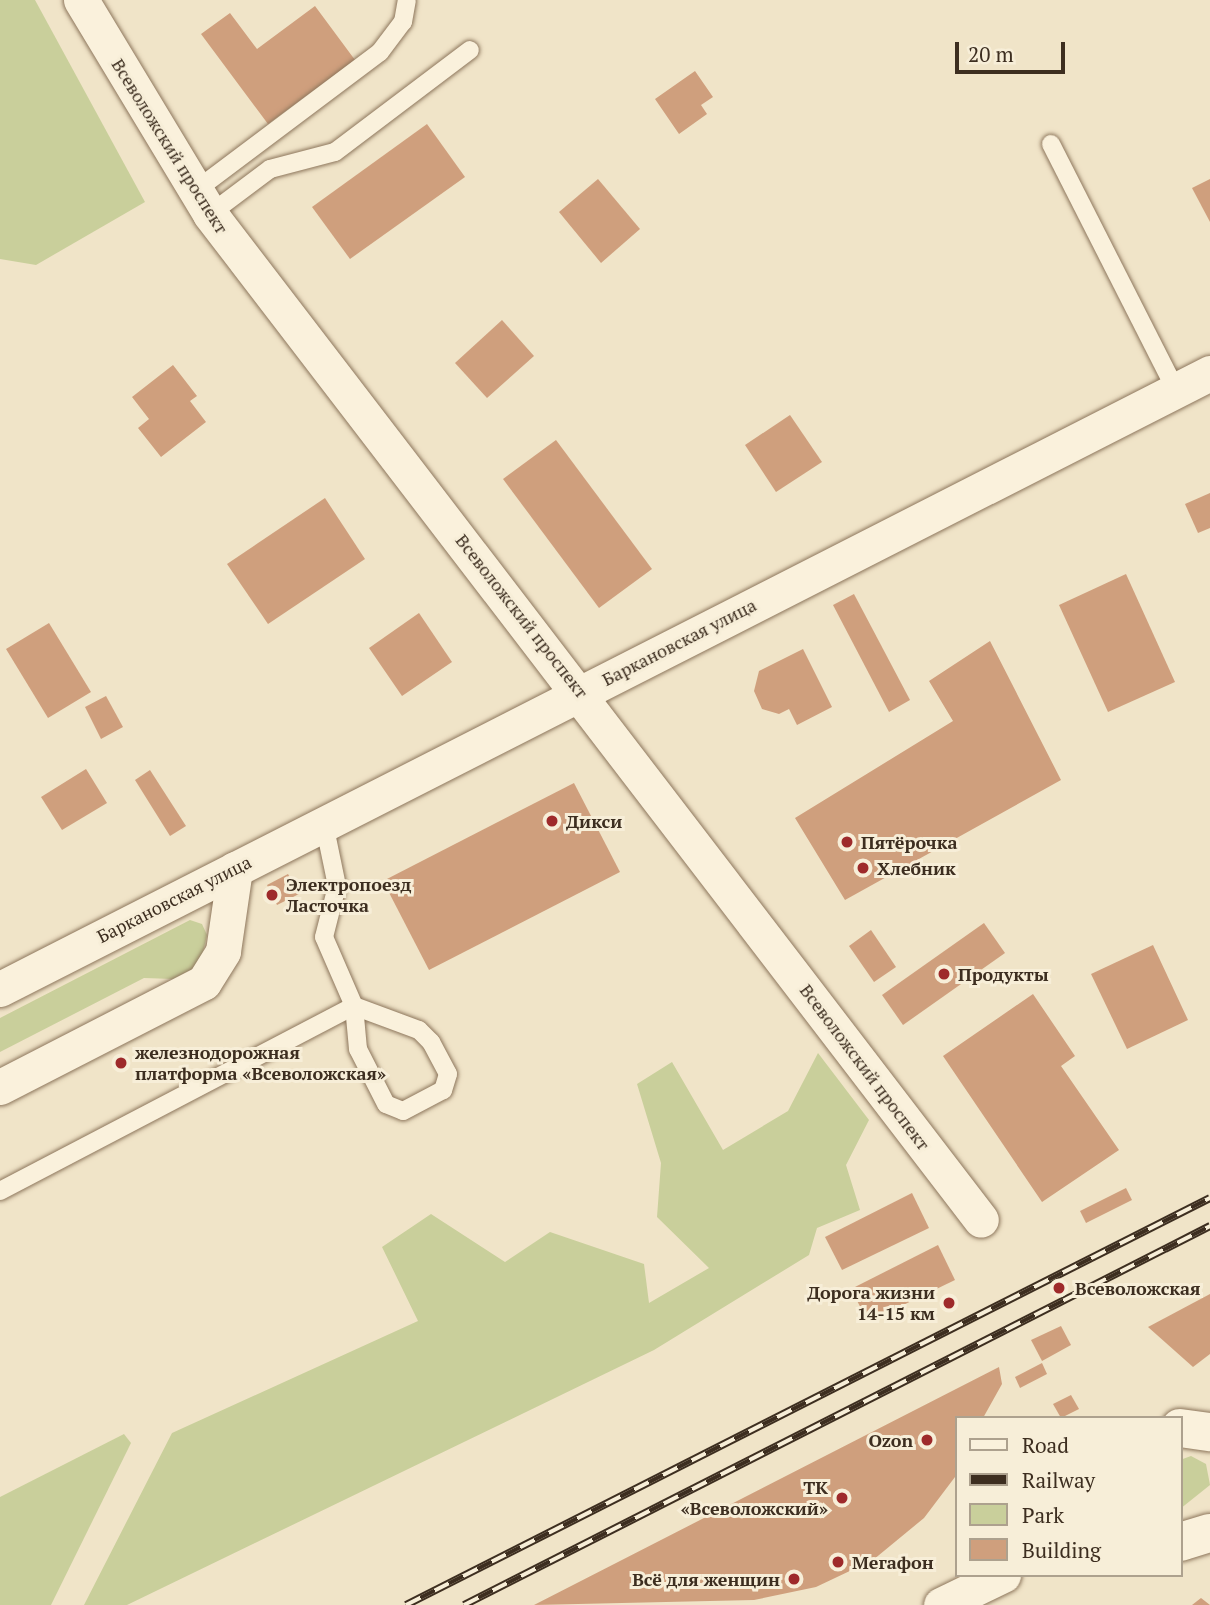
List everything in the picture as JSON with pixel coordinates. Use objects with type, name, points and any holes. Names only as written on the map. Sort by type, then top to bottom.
[{"type":"street","name":"Всеволожский проспект","points":[[87,12],[203,203],[580,691],[981,1220]]},
{"type":"street","name":"Баркановская улица","points":[[0,989],[580,691],[1210,373]]},
{"type":"street","points":[[0,1087],[204,982],[223,951],[234,869]]},
{"type":"street","points":[[1182,1427],[1210,1432]]},
{"type":"street","points":[[1182,1541],[1210,1533]]},
{"type":"street","points":[[941,1605],[999,1577]]},
{"type":"lane","points":[[203,203],[380,52],[404,22],[407,0]]},
{"type":"lane","points":[[203,203],[270,169],[335,152],[470,50]]},
{"type":"lane","points":[[1051,144],[1176,390]]},
{"type":"lane","points":[[0,1191],[354,1006],[419,1030],[431,1042],[448,1073],[443,1090],[403,1111],[386,1104],[358,1049],[354,1006],[324,937],[337,886],[324,823]]},
{"type":"green space","points":[[0,0],[35,0],[145,202],[36,265],[0,259]]},
{"type":"green space","points":[[190,920],[202,924],[207,935],[200,965],[173,979],[144,978],[0,1052],[0,1018]]},
{"type":"green space","points":[[818,1053],[869,1120],[846,1165],[860,1210],[817,1228],[809,1255],[654,1350],[127,1605],[84,1605],[172,1433],[418,1321],[382,1247],[431,1214],[505,1262],[550,1232],[644,1264],[649,1303],[709,1268],[657,1217],[661,1163],[637,1084],[672,1062],[723,1150],[788,1111]]},
{"type":"green space","points":[[124,1434],[131,1443],[51,1605],[0,1605],[0,1497]]},
{"type":"green space","points":[[1191,1456],[1206,1464],[1210,1485],[1182,1507],[1182,1459]]},
{"type":"building","points":[[315,6],[355,60],[268,124],[201,34],[230,13],[257,49]]},
{"type":"building","points":[[695,71],[713,97],[701,105],[707,114],[679,134],[655,99]]},
{"type":"building","points":[[427,124],[465,177],[350,259],[312,207]]},
{"type":"building","points":[[598,179],[640,229],[601,263],[559,212]]},
{"type":"building","points":[[1210,179],[1210,222],[1192,188]]},
{"type":"building","points":[[502,320],[534,356],[487,398],[455,363]]},
{"type":"building","points":[[173,365],[197,396],[190,401],[206,422],[161,457],[138,428],[149,419],[132,397]]},
{"type":"building","points":[[790,415],[822,462],[776,492],[745,445]]},
{"type":"building","points":[[556,440],[652,569],[599,608],[503,479]]},
{"type":"building","points":[[1210,493],[1210,528],[1198,533],[1185,504]]},
{"type":"building","points":[[325,498],[365,559],[268,624],[227,564]]},
{"type":"building","points":[[1126,574],[1175,682],[1108,712],[1059,605]]},
{"type":"building","points":[[854,594],[910,700],[889,712],[833,605]]},
{"type":"building","points":[[419,613],[452,662],[402,696],[369,648]]},
{"type":"building","points":[[49,623],[91,692],[48,718],[6,649]]},
{"type":"building","points":[[990,641],[1061,780],[845,900],[795,818],[953,721],[929,681]]},
{"type":"building","points":[[803,649],[832,707],[797,725],[789,709],[779,714],[762,709],[754,691],[759,671]]},
{"type":"building","points":[[106,696],[123,727],[101,739],[85,707]]},
{"type":"building","points":[[86,769],[107,803],[62,830],[41,797]]},
{"type":"building","points":[[150,770],[186,826],[170,836],[135,780]]},
{"type":"building","points":[[574,783],[620,872],[429,970],[383,881]]},
{"type":"building","points":[[288,874],[299,894],[277,905],[267,885]]},
{"type":"building","name":"Продукты","points":[[984,923],[1005,953],[903,1025],[882,995]]},
{"type":"building","points":[[871,930],[896,967],[874,982],[849,946]]},
{"type":"building","points":[[1153,945],[1188,1020],[1127,1049],[1091,974]]},
{"type":"building","points":[[1033,994],[1075,1056],[1061,1066],[1119,1150],[1042,1202],[943,1056]]},
{"type":"building","points":[[1126,1188],[1132,1200],[1086,1223],[1080,1211]]},
{"type":"building","points":[[912,1193],[929,1228],[842,1270],[825,1237]]},
{"type":"building","points":[[938,1245],[955,1280],[868,1322],[851,1289]]},
{"type":"building","points":[[1210,1294],[1210,1354],[1193,1367],[1148,1327]]},
{"type":"building","points":[[1061,1326],[1071,1345],[1042,1361],[1031,1340]]},
{"type":"building","points":[[1042,1363],[1047,1374],[1020,1388],[1015,1377]]},
{"type":"building","name":"ТК «Всеволожский»","points":[[999,1367],[1002,1384],[984,1416],[954,1416],[954,1478],[924,1518],[873,1560],[816,1587],[754,1600],[534,1605]]},
{"type":"building","points":[[1071,1395],[1079,1409],[1060,1416],[1053,1404]]},
{"type":"building","points":[[1201,1598],[1210,1605],[1192,1605]]},
{"type":"railway","points":[[406,1605],[1210,1198]]},
{"type":"railway","points":[[464,1605],[1210,1226]]},
{"type":"place","name":"Дикси","points":[[552,821]]},
{"type":"place","name":"Пятёрочка","points":[[847,842]]},
{"type":"place","name":"Хлебник","points":[[863,868]]},
{"type":"place","name":"Электропоезд Ласточка","points":[[272,895]]},
{"type":"place","name":"Продукты","points":[[944,974]]},
{"type":"place","name":"железнодорожная платформа «Всеволожская»","points":[[121,1063]]},
{"type":"place","name":"Всеволожская","points":[[1059,1288]]},
{"type":"place","name":"Дорога жизни 14-15 км","points":[[949,1303]]},
{"type":"place","name":"Ozon","points":[[927,1440]]},
{"type":"place","name":"ТК «Всеволожский»","points":[[842,1498]]},
{"type":"place","name":"Мегафон","points":[[838,1562]]},
{"type":"place","name":"Всё для женщин","points":[[794,1579]]}]
